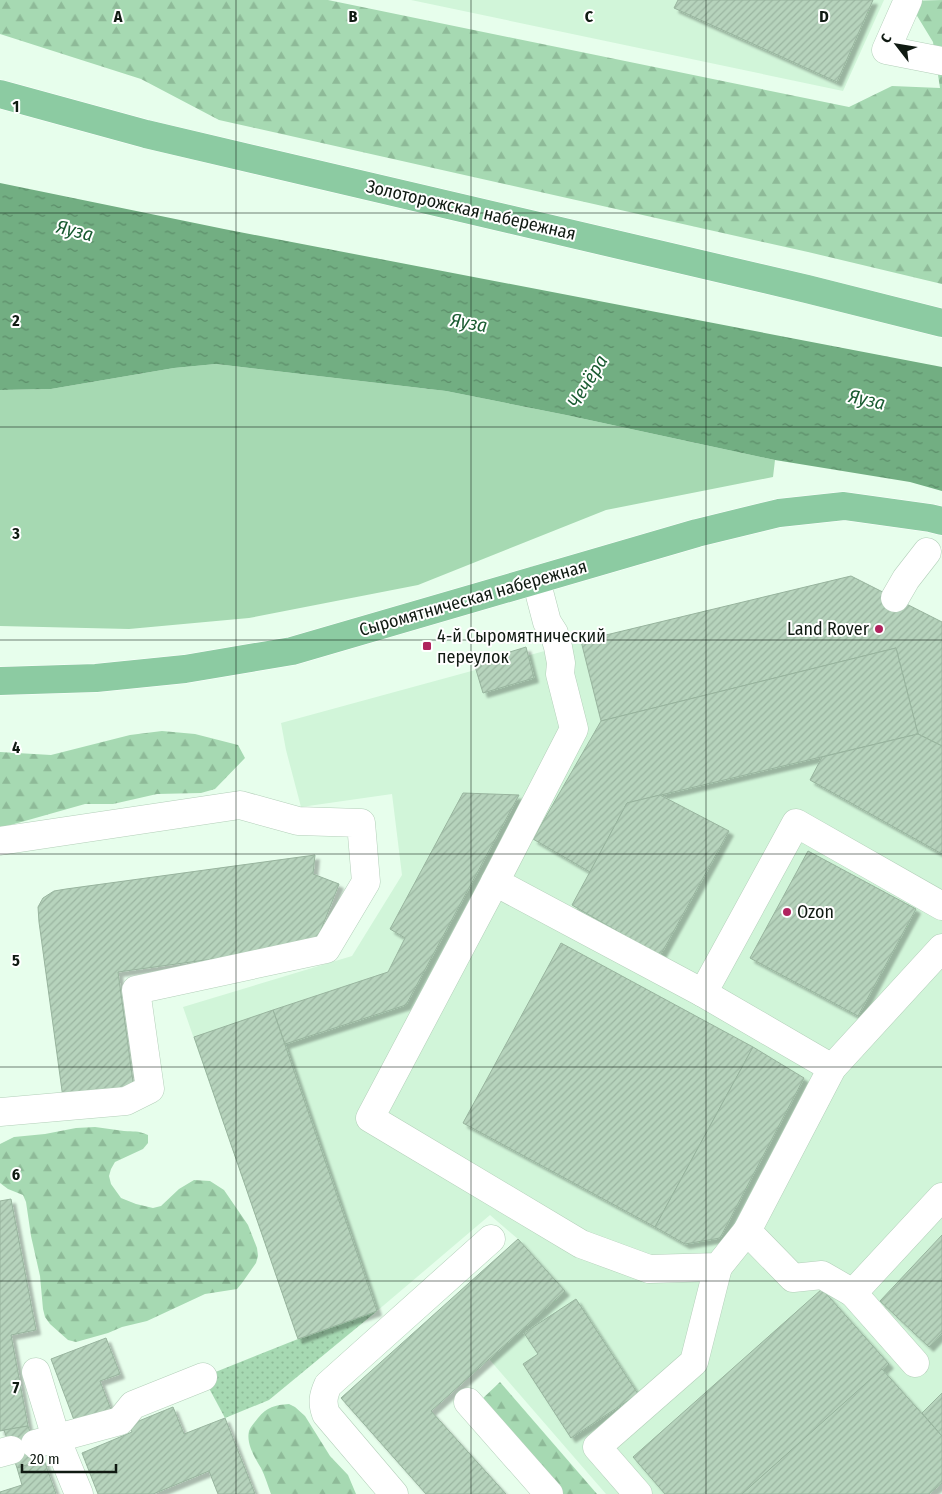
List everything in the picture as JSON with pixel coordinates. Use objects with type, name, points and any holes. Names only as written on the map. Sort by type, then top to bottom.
[{"type":"main road","name":"Золоторожская набережная","points":[[0,94],[146,134],[942,323]]},
{"type":"main road","name":"Сыромятническая набережная","points":[[0,681],[96,678],[185,669],[292,651],[697,533],[779,513],[844,506],[936,520]]},
{"type":"lane","points":[[908,0],[886,50],[942,61]]},
{"type":"lane","points":[[895,598],[906,579],[934,557],[926,535],[936,520]]},
{"type":"lane","points":[[536,580],[547,622],[554,633],[558,647],[562,663],[560,674],[574,729],[370,1118],[581,1244],[649,1269],[718,1268]]},
{"type":"lane","points":[[0,841],[240,805],[298,821],[361,823],[366,882],[326,949],[136,990],[150,1089],[126,1100],[0,1112]]},
{"type":"lane","points":[[703,993],[796,823],[942,906]]},
{"type":"lane","points":[[495,882],[703,993],[832,1068]]},
{"type":"lane","points":[[638,1494],[597,1446],[694,1362],[718,1268],[747,1231],[832,1068],[942,948]]},
{"type":"lane","points":[[853,1293],[942,1197]]},
{"type":"lane","points":[[747,1231],[793,1278],[822,1275],[853,1293],[915,1363]]},
{"type":"lane","points":[[394,1494],[326,1414],[322,1405],[324,1394],[328,1385],[491,1239]]},
{"type":"lane","points":[[25,1446],[36,1372]]},
{"type":"lane","points":[[25,1446],[120,1421],[133,1405],[203,1377]]},
{"type":"lane","points":[[468,1402],[549,1494]]},
{"type":"lane","points":[[25,1446],[79,1494]]},
{"type":"shaded area","points":[[411,0],[884,0],[843,91]]},
{"type":"shaded area","points":[[851,576],[942,622],[942,1483],[929,1494],[606,1494],[489,1359],[565,1291],[518,1239],[490,1215],[377,1311],[298,1339],[183,1007],[352,956],[402,875],[392,794],[301,807],[281,723],[581,641]]},
{"type":"green space","points":[[0,0],[328,0],[849,107],[892,86],[940,88],[933,42],[908,1],[942,0],[942,284],[808,252],[219,120],[141,79],[0,34]]},
{"type":"green space","points":[[216,364],[446,391],[566,415],[775,460],[773,477],[606,510],[418,585],[249,618],[129,629],[0,626],[0,390],[51,389],[174,368]]},
{"type":"green space","points":[[162,731],[195,734],[238,745],[245,758],[215,789],[201,793],[157,794],[113,804],[85,804],[0,828],[0,752],[51,755],[130,735]]},
{"type":"green space","points":[[95,1127],[148,1135],[148,1143],[143,1149],[115,1162],[111,1169],[109,1176],[111,1184],[121,1198],[153,1208],[161,1206],[179,1189],[194,1180],[210,1181],[224,1190],[248,1225],[257,1248],[258,1256],[256,1263],[237,1289],[205,1294],[147,1321],[76,1342],[68,1340],[45,1317],[40,1276],[26,1202],[23,1195],[8,1189],[0,1183],[0,1144],[14,1137]]},
{"type":"green space","points":[[377,1311],[269,1400],[225,1418],[203,1377],[298,1339]]},
{"type":"green space","points":[[500,1382],[597,1494],[561,1494],[480,1401]]},
{"type":"green space","points":[[289,1404],[305,1416],[330,1456],[348,1475],[356,1494],[271,1494],[250,1446],[249,1431],[261,1414],[268,1409]]},
{"type":"water","points":[[0,183],[224,229],[942,367],[942,491],[910,482],[775,460],[446,391],[216,364],[174,368],[51,389],[0,390]]},
{"type":"building","points":[[678,0],[873,0],[837,82],[674,8]]},
{"type":"building","points":[[851,576],[942,622],[942,746],[918,734],[896,648],[601,721],[581,641]]},
{"type":"building","points":[[526,647],[534,678],[483,693],[474,663]]},
{"type":"building","points":[[896,648],[918,734],[627,803],[590,872],[533,839],[601,721]]},
{"type":"building","points":[[918,734],[942,746],[942,854],[810,780],[822,757]]},
{"type":"building","points":[[463,793],[519,795],[406,1005],[285,1044],[273,1010],[388,972],[405,938],[390,929]]},
{"type":"building","points":[[660,795],[729,831],[660,956],[572,905],[627,803]]},
{"type":"building","points":[[808,851],[916,909],[858,1016],[750,958]]},
{"type":"building","points":[[315,855],[313,874],[339,884],[315,945],[118,972],[134,1089],[63,1098],[39,922],[38,907],[43,898],[54,891],[66,889]]},
{"type":"building","points":[[561,943],[753,1047],[655,1227],[463,1123]]},
{"type":"building","points":[[273,1010],[377,1311],[298,1339],[194,1037]]},
{"type":"building","points":[[753,1047],[804,1078],[720,1238],[685,1244],[655,1227]]},
{"type":"building","points":[[11,1199],[36,1330],[11,1335],[28,1426],[0,1431],[0,1201]]},
{"type":"building","points":[[942,1235],[942,1333],[929,1347],[880,1301]]},
{"type":"building","points":[[518,1239],[565,1291],[431,1411],[506,1494],[426,1494],[341,1398]]},
{"type":"building","points":[[822,1289],[889,1364],[742,1494],[665,1494],[633,1457]]},
{"type":"building","points":[[576,1299],[638,1394],[571,1438],[523,1364],[538,1354],[524,1333]]},
{"type":"building","points":[[106,1338],[120,1374],[100,1381],[113,1415],[77,1428],[51,1359]]},
{"type":"building","points":[[882,1369],[942,1436],[942,1483],[929,1494],[742,1494]]},
{"type":"building","points":[[942,1393],[942,1436],[922,1413]]},
{"type":"building","points":[[173,1407],[184,1434],[225,1418],[255,1494],[218,1494],[209,1471],[153,1494],[98,1494],[82,1453],[132,1432],[129,1425]]},
{"type":"building","points":[[28,1426],[40,1461],[17,1468],[4,1430]]},
{"type":"building","points":[[44,1460],[56,1494],[0,1494],[0,1492],[22,1485],[17,1468]]},
{"type":"place","name":"Land Rover","points":[[879,629]]},
{"type":"place","name":"4-й Сыромятнический переулок","points":[[427,646]]},
{"type":"place","name":"Ozon","points":[[787,912]]},
{"type":"water label","name":"Яуза","points":[[75,230]]},
{"type":"water label","name":"Яуза","points":[[469,322]]},
{"type":"water label","name":"Чечёра","points":[[587,381]]},
{"type":"water label","name":"Яуза","points":[[867,399]]}]
